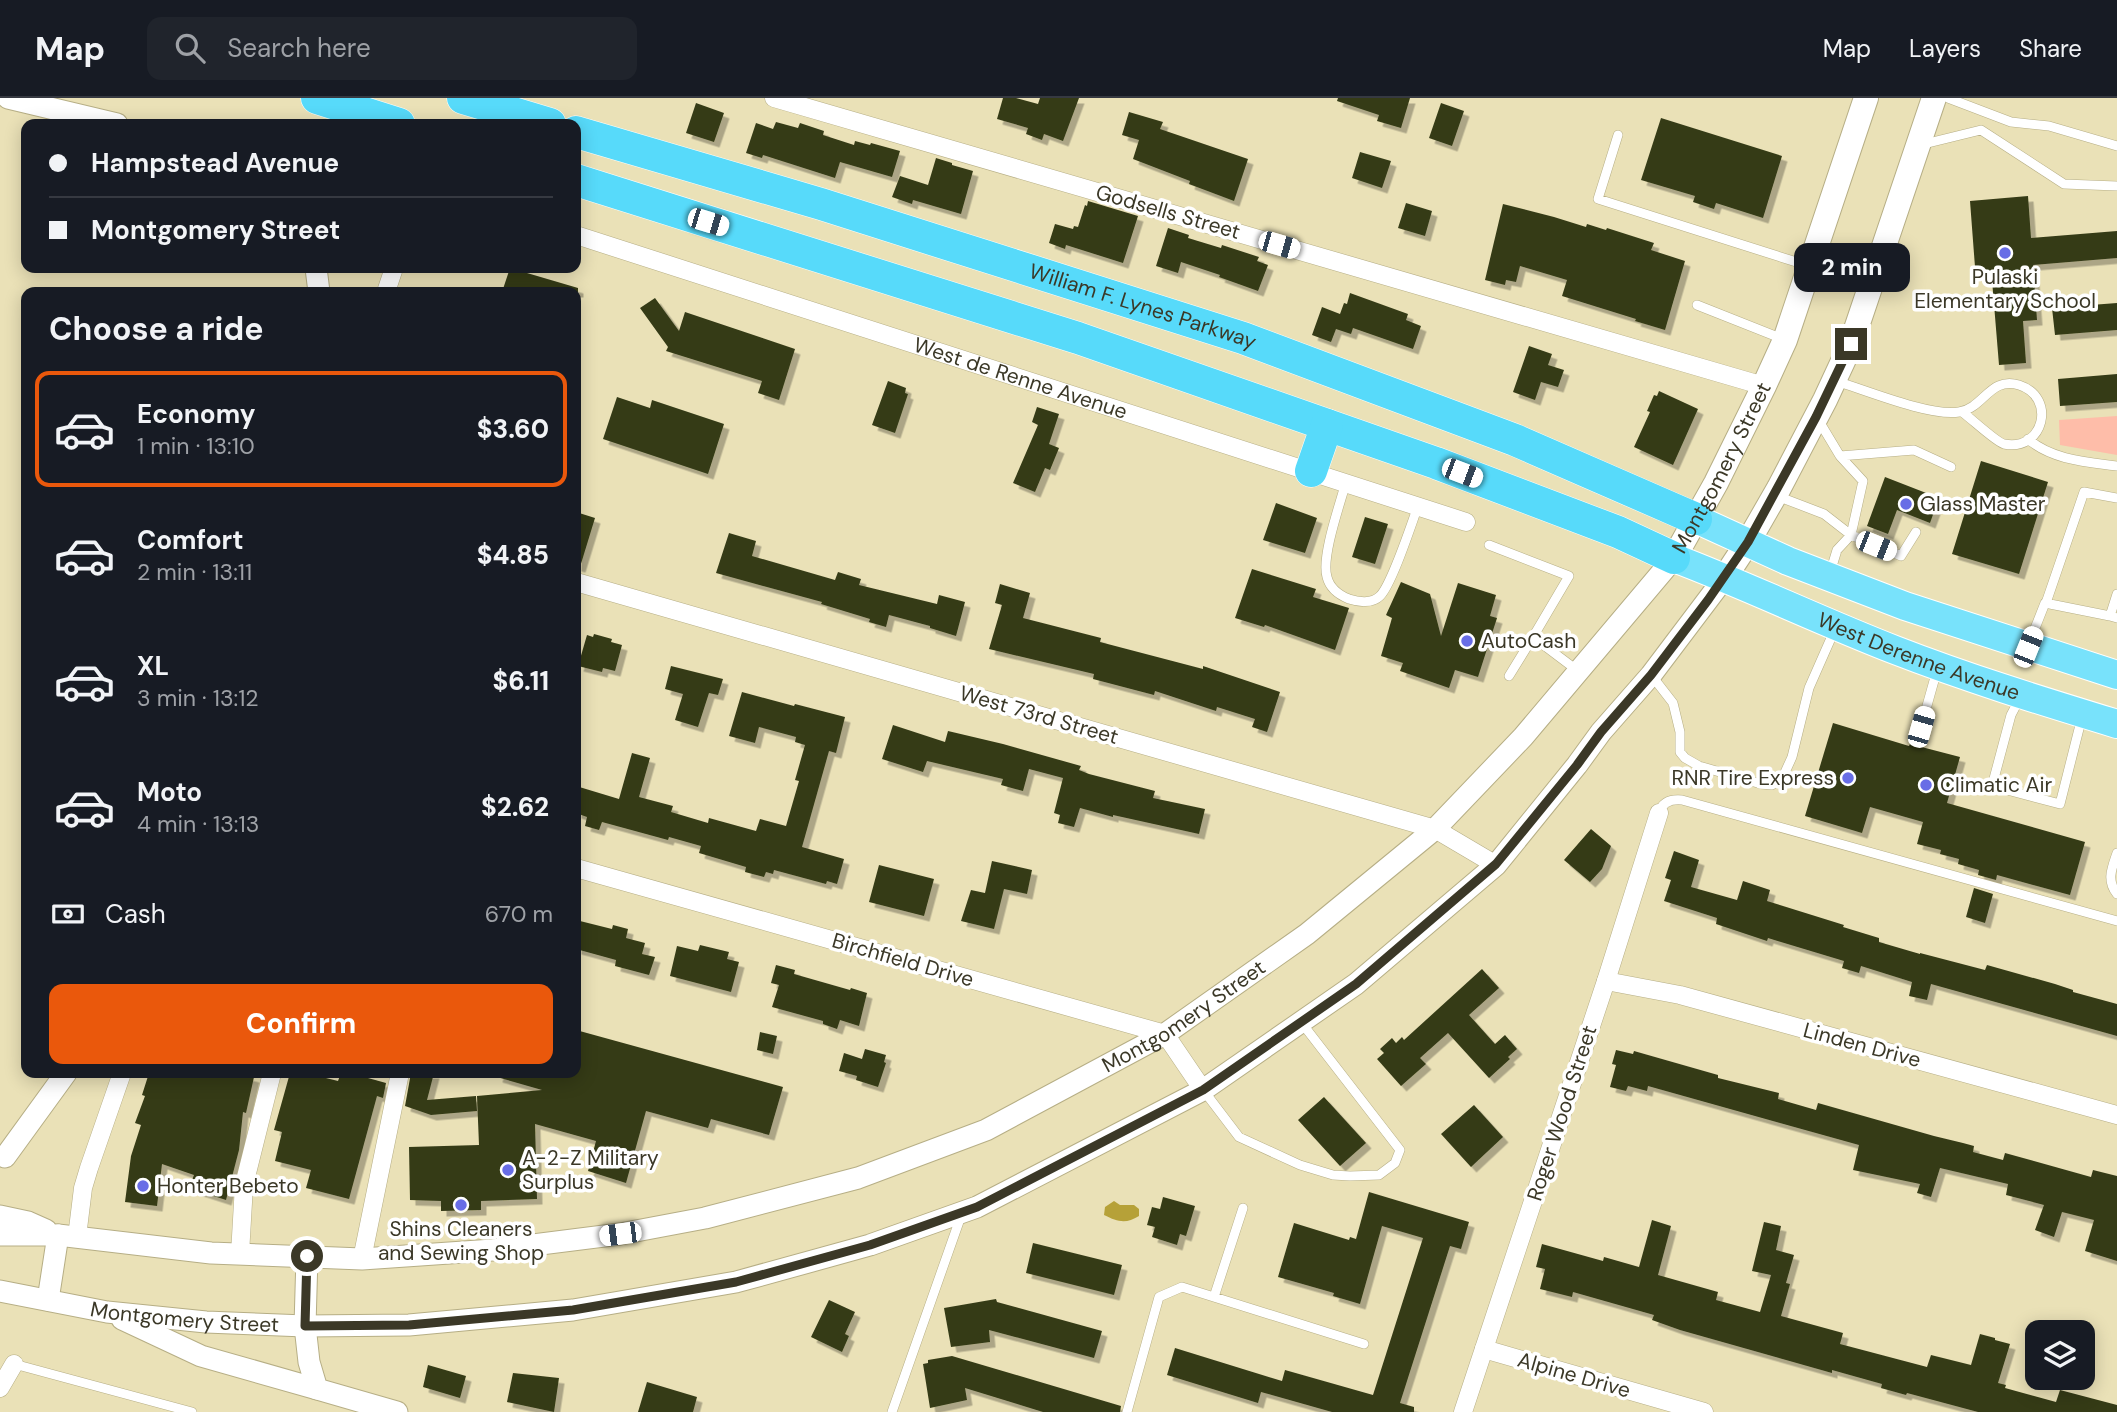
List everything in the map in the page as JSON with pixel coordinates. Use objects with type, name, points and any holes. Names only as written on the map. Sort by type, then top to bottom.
[{"type":"highway","points":[[317,98],[383,119]]},
{"type":"highway","points":[[463,98],[532,119]]},
{"type":"highway","points":[[500,98],[537,119]]},
{"type":"highway","name":"William F. Lynes Parkway","points":[[581,133],[821,204],[1243,338],[1515,440],[1696,519]]},
{"type":"highway","points":[[581,182],[1078,338],[1436,463],[1618,532],[1674,558],[1725,577]]},
{"type":"highway","points":[[1311,471],[1327,425]]},
{"type":"highway","points":[[1696,519],[1748,542]]},
{"type":"highway","name":"West Derenne Avenue","points":[[1748,542],[1788,561],[1905,606],[2117,675]]},
{"type":"highway","name":"West Derenne Avenue","points":[[1725,577],[1895,650],[2022,695],[2117,723]]},
{"type":"main road","name":"Montgomery Street","points":[[1674,558],[1765,386],[1784,340],[1867,98]]},
{"type":"main road","name":"Montgomery Street","points":[[1725,577],[1775,496],[1851,344],[1934,98]]},
{"type":"street","points":[[8,98],[96,119]]},
{"type":"street","name":"Godsells Street","points":[[774,98],[1765,386]]},
{"type":"street","name":"West de Renne Avenue","points":[[581,237],[1466,522]]},
{"type":"street","name":"Montgomery Street","points":[[68,1236],[160,1248],[362,1259],[493,1250],[620,1234],[705,1217],[858,1178],[986,1130],[1165,1034],[1307,934],[1435,829],[1523,737],[1674,558]]},
{"type":"street","name":"Montgomery Street","points":[[0,1291],[107,1312],[206,1322],[305,1326],[409,1325],[573,1310],[736,1282],[870,1245],[977,1207],[1203,1090],[1356,984],[1496,864],[1601,732],[1651,675],[1725,577]]},
{"type":"street","name":"West 73rd Street","points":[[581,583],[1435,829],[1496,864]]},
{"type":"street","name":"Roger Wood Street","points":[[1463,1412],[1659,813]]},
{"type":"street","name":"Birchfield Drive","points":[[581,869],[1165,1034]]},
{"type":"street","name":"Linden Drive","points":[[1606,981],[1679,995],[2117,1115]]},
{"type":"street","points":[[1165,1034],[1203,1090]]},
{"type":"street","points":[[5,1157],[62,1078]]},
{"type":"street","points":[[48,1300],[89,1167],[120,1078]]},
{"type":"street","points":[[240,1254],[244,1185],[271,1078]]},
{"type":"street","points":[[362,1259],[399,1078]]},
{"type":"street","points":[[0,1216],[68,1236]]},
{"type":"street","points":[[0,1235],[68,1236]]},
{"type":"street","points":[[307,1256],[305,1326],[309,1362],[317,1389]]},
{"type":"street","points":[[107,1312],[201,1356],[397,1412]]},
{"type":"street","name":"Alpine Drive","points":[[1484,1349],[1704,1412]]},
{"type":"street","points":[[0,1388],[14,1364]]},
{"type":"lane","points":[[1948,98],[2011,122],[2049,126],[2117,146]]},
{"type":"lane","points":[[1981,130],[1988,114]]},
{"type":"lane","points":[[1918,146],[1981,130],[2064,184],[2117,186]]},
{"type":"lane","points":[[1618,135],[1598,199],[1810,266]]},
{"type":"lane","points":[[1697,305],[1784,340]]},
{"type":"lane","points":[[1834,380],[1939,413],[1962,412],[1978,403],[1993,388],[2010,382],[2029,388],[2040,402],[2042,420],[2035,435],[2020,444],[2002,444],[1978,422],[1962,412]]},
{"type":"lane","points":[[1816,417],[1840,456],[1863,481],[1852,536],[1837,550],[1829,577]]},
{"type":"lane","points":[[2028,439],[2036,446],[2073,461],[2117,466]]},
{"type":"lane","points":[[1840,456],[1914,450],[1951,467]]},
{"type":"lane","points":[[1346,482],[1325,564],[1327,579],[1338,595],[1357,602],[1370,601],[1379,596],[1389,579],[1418,506]]},
{"type":"lane","points":[[2028,647],[2084,492],[2117,498]]},
{"type":"lane","points":[[1775,496],[1824,514],[1852,536],[1901,556],[1916,532]]},
{"type":"lane","points":[[1489,545],[1569,576],[1509,676]]},
{"type":"lane","points":[[2046,603],[2113,617],[2117,594]]},
{"type":"lane","points":[[1651,675],[1673,704],[1680,732],[1680,752],[1685,758],[1699,766],[1772,785],[1782,779],[1792,757],[1809,688],[1837,625]]},
{"type":"lane","points":[[1533,637],[1579,672]]},
{"type":"lane","points":[[1921,727],[1939,665]]},
{"type":"lane","points":[[2022,695],[2011,715],[1992,786],[2060,804],[2083,713]]},
{"type":"lane","points":[[1659,813],[1667,801],[1682,800],[2117,921]]},
{"type":"lane","points":[[2117,853],[2110,873],[2110,883],[2117,894]]},
{"type":"lane","points":[[1203,1090],[1239,1137],[1300,1165],[1333,1175],[1378,1175],[1395,1163],[1400,1150],[1301,1022]]},
{"type":"lane","points":[[1214,1297],[1243,1208]]},
{"type":"lane","points":[[892,1412],[962,1212]]},
{"type":"lane","points":[[1127,1412],[1159,1297],[1182,1287],[1364,1344]]},
{"type":"lane","points":[[14,1364],[192,1412]]},
{"type":"shaded area","points":[[2117,416],[2117,455],[2060,445],[2059,420]]},
{"type":"shaded area","points":[[1114,1201],[1120,1205],[1134,1205],[1139,1209],[1139,1216],[1122,1221],[1104,1215],[1105,1207]]},
{"type":"building","points":[[1003,98],[1016,98],[1038,104],[1040,98],[1079,98],[1063,141],[1044,134],[1042,140],[1026,134],[1028,128],[997,119]]},
{"type":"building","points":[[1338,98],[1410,98],[1401,128],[1377,121],[1379,115],[1337,101]]},
{"type":"building","points":[[696,103],[724,113],[714,142],[686,133]]},
{"type":"building","points":[[1441,103],[1464,111],[1452,146],[1429,138]]},
{"type":"building","points":[[1129,112],[1163,122],[1160,129],[1248,159],[1234,201],[1133,159],[1139,140],[1122,135]]},
{"type":"building","points":[[1661,118],[1782,156],[1763,218],[1716,203],[1714,209],[1693,202],[1695,196],[1641,180]]},
{"type":"building","points":[[776,122],[798,128],[800,123],[824,131],[823,135],[854,145],[855,141],[870,145],[871,143],[900,151],[892,177],[840,162],[835,178],[763,155],[762,158],[746,153],[756,123],[773,129]]},
{"type":"building","points":[[1360,152],[1391,161],[1382,188],[1352,178]]},
{"type":"building","points":[[936,158],[973,171],[961,214],[913,200],[912,204],[892,197],[900,176],[928,185]]},
{"type":"building","points":[[2028,196],[2031,238],[2117,231],[2117,258],[2033,265],[2037,320],[2023,321],[2026,363],[1999,365],[1992,280],[1983,281],[1982,266],[1975,267],[1970,201]]},
{"type":"building","points":[[1088,201],[1138,216],[1123,263],[1066,245],[1065,249],[1049,243],[1055,224],[1073,229],[1074,226],[1078,227]]},
{"type":"building","points":[[1406,203],[1432,211],[1425,236],[1398,228]]},
{"type":"building","points":[[1503,204],[1586,227],[1587,224],[1606,230],[1607,228],[1654,243],[1651,250],[1685,261],[1665,330],[1562,296],[1567,280],[1520,266],[1516,282],[1506,280],[1505,285],[1485,280]]},
{"type":"building","points":[[1168,228],[1189,235],[1188,238],[1259,257],[1257,261],[1268,265],[1258,291],[1181,262],[1178,273],[1156,266]]},
{"type":"building","points":[[508,273],[527,273],[575,287],[504,287]]},
{"type":"building","points":[[1350,293],[1408,314],[1406,320],[1421,326],[1413,349],[1353,328],[1351,334],[1336,329],[1331,342],[1312,335],[1322,307],[1340,314]]},
{"type":"building","points":[[655,298],[679,331],[685,312],[795,349],[779,400],[758,393],[762,381],[666,351],[668,347],[640,308]]},
{"type":"building","points":[[2117,303],[2117,330],[2055,335],[2052,308]]},
{"type":"building","points":[[1529,346],[1552,354],[1548,365],[1564,370],[1558,387],[1541,382],[1535,400],[1513,392]]},
{"type":"building","points":[[2117,374],[2117,402],[2060,406],[2058,379]]},
{"type":"building","points":[[888,381],[906,388],[905,393],[908,394],[895,433],[872,425]]},
{"type":"building","points":[[1659,391],[1698,409],[1673,465],[1634,447],[1650,412],[1647,411],[1654,395],[1657,396]]},
{"type":"building","points":[[617,397],[650,408],[652,400],[724,424],[708,474],[603,439]]},
{"type":"building","points":[[1037,407],[1059,414],[1049,444],[1059,448],[1050,470],[1045,468],[1035,492],[1013,483],[1038,425],[1032,422]]},
{"type":"building","points":[[1981,461],[2048,482],[2019,574],[1952,554]]},
{"type":"building","name":"Glass Master","points":[[1885,477],[1939,498],[1930,523],[1897,510],[1888,534],[1867,526]]},
{"type":"building","points":[[1276,503],[1317,518],[1305,553],[1263,540]]},
{"type":"building","points":[[581,514],[595,518],[581,564]]},
{"type":"building","points":[[1365,517],[1388,524],[1375,564],[1352,557]]},
{"type":"building","points":[[729,533],[756,541],[752,556],[835,580],[838,572],[861,579],[859,585],[937,604],[939,595],[965,602],[956,636],[889,615],[886,627],[869,622],[870,619],[821,604],[822,602],[716,573]]},
{"type":"building","points":[[1252,569],[1316,589],[1313,597],[1349,608],[1335,650],[1265,625],[1264,627],[1235,618]]},
{"type":"building","points":[[1401,582],[1430,594],[1441,636],[1458,583],[1496,595],[1490,616],[1497,618],[1478,677],[1455,670],[1449,688],[1400,671],[1403,663],[1381,656],[1392,618],[1386,615]]},
{"type":"building","points":[[1000,584],[1030,593],[1023,618],[1101,638],[1100,642],[1203,669],[1203,666],[1280,692],[1267,732],[1252,727],[1255,719],[1217,707],[1216,711],[1155,691],[1154,695],[1093,679],[1094,674],[989,649],[1002,605],[995,603]]},
{"type":"building","points":[[594,634],[622,645],[615,671],[603,668],[602,672],[581,667],[587,635],[593,637]]},
{"type":"building","points":[[671,666],[723,679],[718,695],[709,693],[698,727],[675,720],[683,694],[665,689]]},
{"type":"building","points":[[742,692],[845,717],[836,753],[829,751],[802,847],[844,859],[837,884],[827,881],[826,884],[774,870],[773,874],[766,872],[764,877],[745,872],[746,867],[699,853],[701,846],[602,822],[599,830],[585,826],[587,817],[581,815],[581,788],[619,799],[632,753],[650,758],[639,797],[673,806],[671,812],[708,823],[709,818],[756,831],[760,819],[786,826],[799,781],[795,780],[805,745],[795,742],[796,737],[759,727],[755,743],[729,736]]},
{"type":"building","points":[[1833,723],[1909,746],[1910,744],[1960,757],[1947,803],[2085,842],[2070,895],[1997,875],[1996,880],[1978,875],[1979,870],[1958,864],[1959,859],[1940,854],[1941,850],[1917,844],[1923,822],[1870,807],[1862,833],[1805,816]]},
{"type":"building","points":[[893,725],[945,742],[948,731],[1003,744],[1081,766],[1079,770],[1089,774],[1155,791],[1153,798],[1205,809],[1199,834],[1080,808],[1074,827],[1058,823],[1060,815],[1054,813],[1063,778],[1029,769],[1023,791],[1001,785],[1003,779],[927,761],[923,772],[882,759]]},
{"type":"building","points":[[1591,829],[1611,846],[1602,869],[1590,882],[1564,860]]},
{"type":"building","points":[[1674,851],[1699,860],[1691,887],[1737,900],[1743,881],[1770,890],[1767,901],[1844,925],[1843,927],[1879,938],[1879,942],[1985,970],[1987,965],[2117,1004],[2117,1036],[1931,984],[1927,1000],[1909,996],[1912,982],[1861,966],[1859,973],[1842,968],[1844,961],[1768,938],[1767,941],[1716,924],[1717,918],[1664,901],[1671,880],[1665,878]]},
{"type":"building","points":[[992,861],[1032,870],[1027,894],[1004,889],[994,929],[961,921],[971,890],[985,893]]},
{"type":"building","points":[[879,865],[934,879],[924,916],[869,902]]},
{"type":"building","points":[[1974,888],[1993,894],[1985,923],[1966,917]]},
{"type":"building","points":[[581,921],[612,929],[613,925],[628,929],[626,938],[645,943],[642,954],[655,957],[649,975],[615,966],[616,960],[581,950]]},
{"type":"building","points":[[700,945],[729,952],[727,959],[739,962],[731,992],[670,976],[677,946],[698,951]]},
{"type":"building","points":[[776,965],[795,970],[794,974],[867,993],[859,1026],[840,1020],[837,1029],[823,1024],[823,1021],[772,1007],[779,985],[771,983]]},
{"type":"building","points":[[1482,969],[1499,988],[1469,1015],[1495,1044],[1505,1035],[1517,1049],[1489,1078],[1448,1033],[1420,1058],[1426,1064],[1401,1086],[1377,1059],[1384,1053],[1380,1049],[1392,1038],[1396,1043],[1402,1037],[1404,1040]]},
{"type":"building","points":[[581,1031],[783,1087],[769,1135],[711,1119],[708,1128],[646,1111],[626,1183],[588,1171],[596,1141],[535,1124],[537,1199],[481,1201],[481,1210],[441,1211],[441,1201],[410,1200],[409,1147],[479,1145],[477,1096],[542,1090],[500,1078],[581,1078]]},
{"type":"building","points":[[760,1032],[777,1036],[773,1054],[757,1050]]},
{"type":"building","points":[[865,1049],[886,1055],[878,1087],[856,1080],[857,1076],[839,1071],[844,1053],[862,1059]]},
{"type":"building","points":[[1616,1050],[1633,1054],[1634,1051],[1718,1075],[1718,1078],[1779,1093],[1778,1099],[1816,1110],[1818,1103],[1974,1146],[1973,1152],[2003,1160],[2005,1153],[2091,1177],[2093,1170],[2117,1176],[2117,1261],[2085,1251],[2094,1220],[2062,1212],[2054,1237],[2035,1230],[2044,1205],[2006,1195],[2008,1184],[1940,1168],[1931,1197],[1917,1193],[1920,1184],[1853,1170],[1859,1145],[1648,1086],[1647,1091],[1628,1086],[1626,1091],[1610,1087],[1616,1065],[1612,1064]]},
{"type":"building","points":[[147,1078],[254,1078],[246,1113],[243,1112],[239,1150],[226,1200],[189,1188],[194,1175],[162,1164],[157,1206],[125,1202],[131,1156],[141,1125],[135,1123],[145,1096],[142,1095]]},
{"type":"building","points":[[289,1078],[326,1078],[338,1081],[339,1078],[368,1078],[386,1083],[383,1098],[377,1096],[349,1199],[306,1188],[311,1170],[275,1161],[282,1132],[274,1130]]},
{"type":"building","points":[[410,1078],[433,1078],[427,1100],[476,1096],[477,1111],[431,1115],[405,1106]]},
{"type":"building","points":[[1324,1097],[1366,1143],[1340,1166],[1298,1120]]},
{"type":"building","points":[[1474,1105],[1503,1137],[1471,1167],[1441,1134]]},
{"type":"building","points":[[1369,1192],[1469,1222],[1461,1249],[1450,1246],[1400,1403],[1414,1407],[1414,1412],[1332,1412],[1261,1392],[1258,1403],[1167,1375],[1175,1348],[1282,1381],[1285,1370],[1373,1395],[1423,1238],[1382,1226],[1360,1304],[1333,1296],[1334,1293],[1278,1277],[1294,1223],[1349,1240],[1350,1237],[1356,1239]]},
{"type":"building","points":[[1163,1197],[1195,1206],[1186,1236],[1180,1234],[1177,1245],[1152,1237],[1155,1227],[1147,1225],[1152,1207],[1160,1209]]},
{"type":"building","points":[[1652,1220],[1671,1226],[1658,1275],[1718,1292],[1716,1300],[1760,1312],[1771,1275],[1752,1271],[1764,1222],[1781,1226],[1776,1250],[1794,1255],[1786,1283],[1790,1284],[1781,1316],[1843,1333],[1840,1344],[1927,1367],[1931,1355],[1971,1365],[1980,1334],[1995,1338],[2010,1344],[1998,1383],[2006,1385],[2005,1388],[2056,1402],[2060,1390],[2117,1405],[2117,1412],[1978,1412],[1907,1393],[1906,1395],[1881,1388],[1882,1384],[1832,1370],[1832,1373],[1680,1330],[1652,1320],[1654,1315],[1573,1292],[1572,1297],[1540,1289],[1545,1269],[1536,1267],[1542,1244],[1603,1261],[1604,1257],[1639,1267]]},
{"type":"building","points":[[1033,1243],[1122,1265],[1114,1295],[1026,1273]]},
{"type":"building","points":[[996,1299],[997,1302],[1102,1331],[1094,1358],[989,1330],[990,1342],[951,1347],[944,1308]]},
{"type":"building","points":[[829,1300],[855,1312],[845,1334],[849,1336],[842,1352],[811,1337]]},
{"type":"building","points":[[952,1356],[1121,1406],[1120,1412],[1043,1412],[965,1388],[967,1400],[930,1408],[923,1364],[928,1363],[928,1360]]},
{"type":"building","points":[[428,1365],[466,1376],[460,1398],[423,1387]]},
{"type":"building","points":[[513,1373],[559,1378],[554,1412],[507,1402]]},
{"type":"building","points":[[647,1382],[697,1397],[693,1412],[638,1412]]},
{"type":"place","name":"Pulaski Elementary School","points":[[2005,253]]},
{"type":"place","name":"Glass Master","points":[[1906,504]]},
{"type":"place","name":"AutoCash","points":[[1467,641]]},
{"type":"place","name":"RNR Tire Express","points":[[1848,778]]},
{"type":"place","name":"Climatic Air","points":[[1926,785]]},
{"type":"place","name":"A-2-Z Military Surplus","points":[[508,1170]]},
{"type":"place","name":"Honter Bebeto","points":[[143,1186]]},
{"type":"place","name":"Shins Cleaners and Sewing Shop","points":[[461,1205]]},
{"type":"route","points":[[307,1256],[305,1326],[409,1325],[573,1310],[736,1282],[870,1245],[977,1207],[1203,1090],[1356,984],[1496,864],[1601,732],[1651,675],[1748,542],[1825,400],[1851,344]]}]
